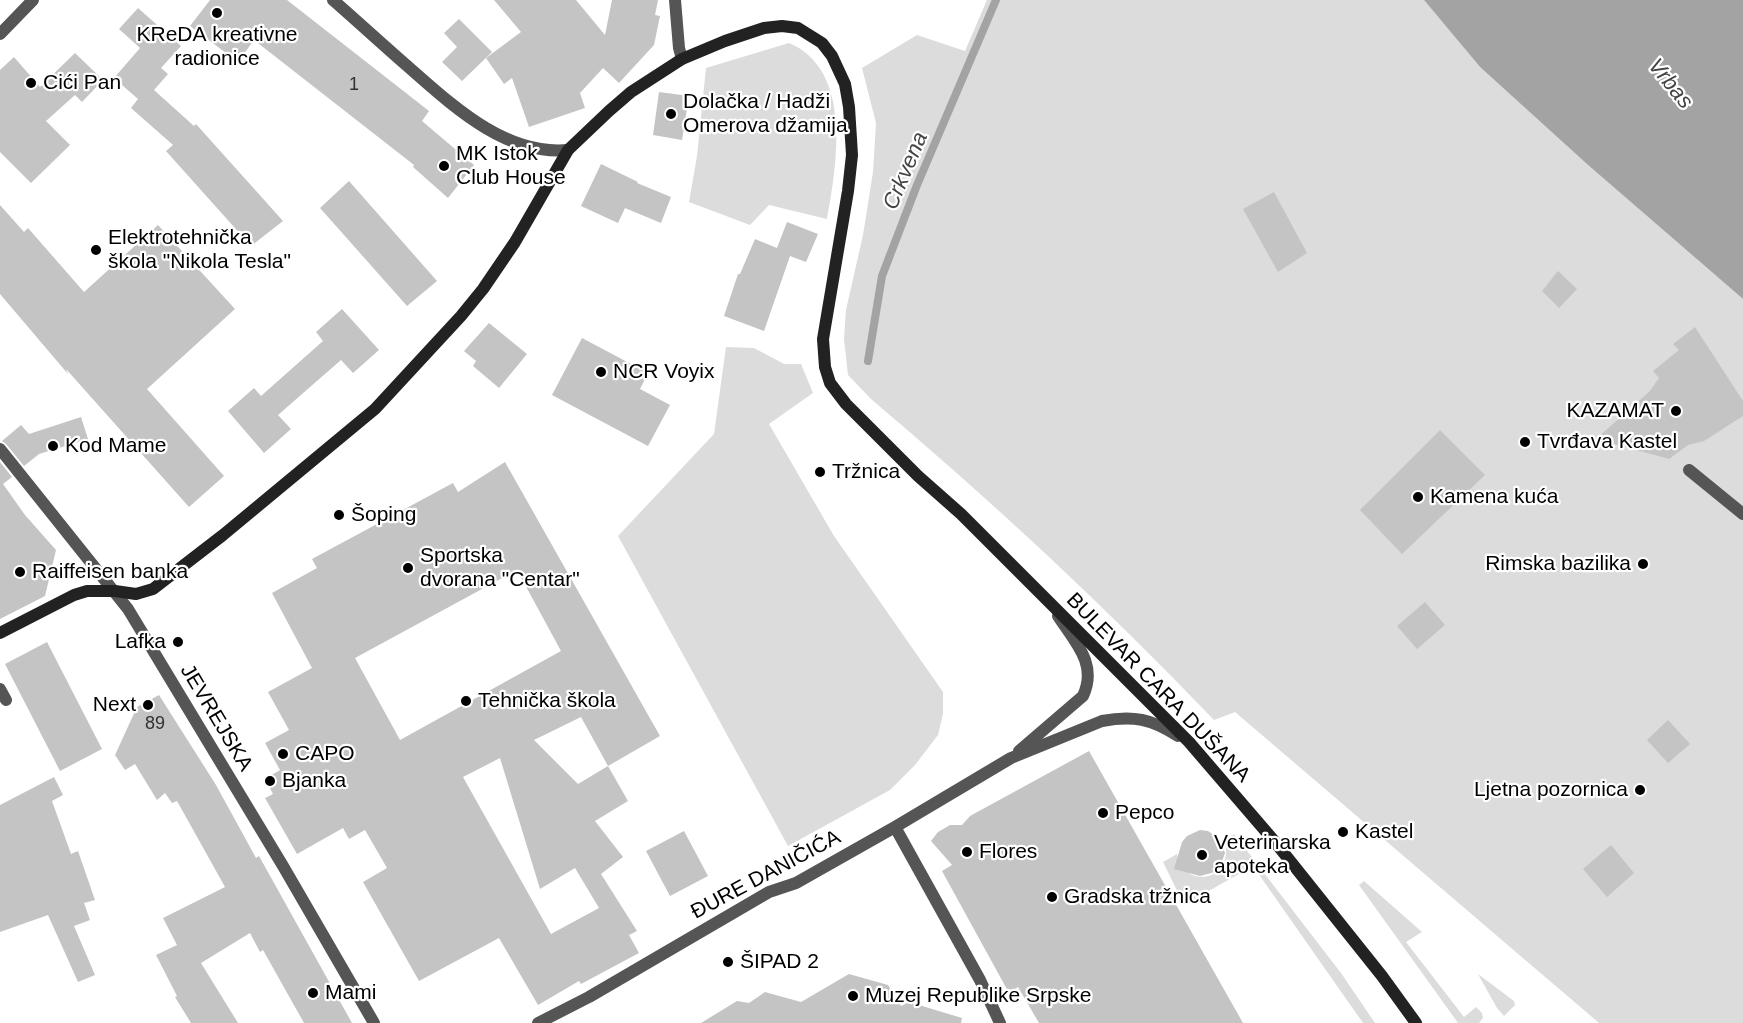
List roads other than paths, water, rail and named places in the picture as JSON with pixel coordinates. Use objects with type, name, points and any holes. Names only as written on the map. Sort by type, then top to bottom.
[{"type":"street","points":[[0,34],[33,0]]},
{"type":"street","points":[[333,0],[440,95],[478,123],[520,145],[548,151],[568,150]]},
{"type":"street","points":[[675,0],[682,59]]},
{"type":"street","name":"BULEVAR CARA DUŠANA","points":[[0,633],[74,595],[87,591],[136,594],[153,589],[224,535],[375,409],[483,290],[515,242],[568,150],[609,111],[631,92],[682,59],[725,40],[764,28],[782,26],[798,28],[822,43],[845,84],[852,155],[823,339],[825,367],[830,383],[846,404],[1189,742],[1275,842],[1392,989],[1416,1023]]},
{"type":"street","name":"JEVREJSKA","points":[[0,449],[128,609],[283,866],[374,1023]]},
{"type":"street","points":[[1689,470],[1743,514]]},
{"type":"street","name":"ĐURE DANIČIĆA","points":[[1011,758],[1083,696],[1088,685],[1088,663],[1051,604]]},
{"type":"street","name":"ĐURE DANIČIĆA","points":[[538,1023],[589,997],[769,892],[796,883],[1011,758],[1102,721],[1117,718],[1159,723],[1189,742]]},
{"type":"street","points":[[895,827],[980,980],[1000,1023]]},
{"type":"water","name":"Vrbas","points":[[1424,0],[1743,0],[1743,299],[1588,165],[1480,67]]},
{"type":"waterway","name":"Crkvena","points":[[868,361],[882,276],[917,185],[996,0]]},
{"type":"place","name":"KReDA kreativne radionice","points":[[217,13]]},
{"type":"place","name":"Cići Pan","points":[[31,83]]},
{"type":"place","name":"Dolačka / Hadži Omerova džamija","points":[[671,114]]},
{"type":"place","name":"MK Istok Club House","points":[[444,166]]},
{"type":"place","name":"Elektrotehnička škola \"Nikola Tesla\"","points":[[96,250]]},
{"type":"place","name":"NCR Voyix","points":[[601,372]]},
{"type":"place","name":"KAZAMAT","points":[[1676,411]]},
{"type":"place","name":"Tvrđava Kastel","points":[[1525,442]]},
{"type":"place","name":"Kod Mame","points":[[53,446]]},
{"type":"place","name":"Tržnica","points":[[820,472]]},
{"type":"place","name":"Kamena kuća","points":[[1418,497]]},
{"type":"place","name":"Šoping","points":[[339,515]]},
{"type":"place","name":"Rimska bazilika","points":[[1643,564]]},
{"type":"place","name":"Sportska dvorana \"Centar\"","points":[[408,568]]},
{"type":"place","name":"Raiffeisen banka","points":[[20,572]]},
{"type":"place","name":"Lafka","points":[[178,642]]},
{"type":"place","name":"Tehnička škola","points":[[466,701]]},
{"type":"place","name":"Next","points":[[148,705]]},
{"type":"place","name":"CAPO","points":[[283,754]]},
{"type":"place","name":"Bjanka","points":[[270,781]]},
{"type":"place","name":"Ljetna pozornica","points":[[1640,790]]},
{"type":"place","name":"Pepco","points":[[1103,813]]},
{"type":"place","name":"Kastel","points":[[1343,832]]},
{"type":"place","name":"Flores","points":[[967,852]]},
{"type":"place","name":"Veterinarska apoteka","points":[[1202,855]]},
{"type":"place","name":"Gradska tržnica","points":[[1052,897]]},
{"type":"place","name":"ŠIPAD 2","points":[[728,962]]},
{"type":"place","name":"Mami","points":[[313,993]]},
{"type":"place","name":"Muzej Republike Srpske","points":[[853,996]]}]
